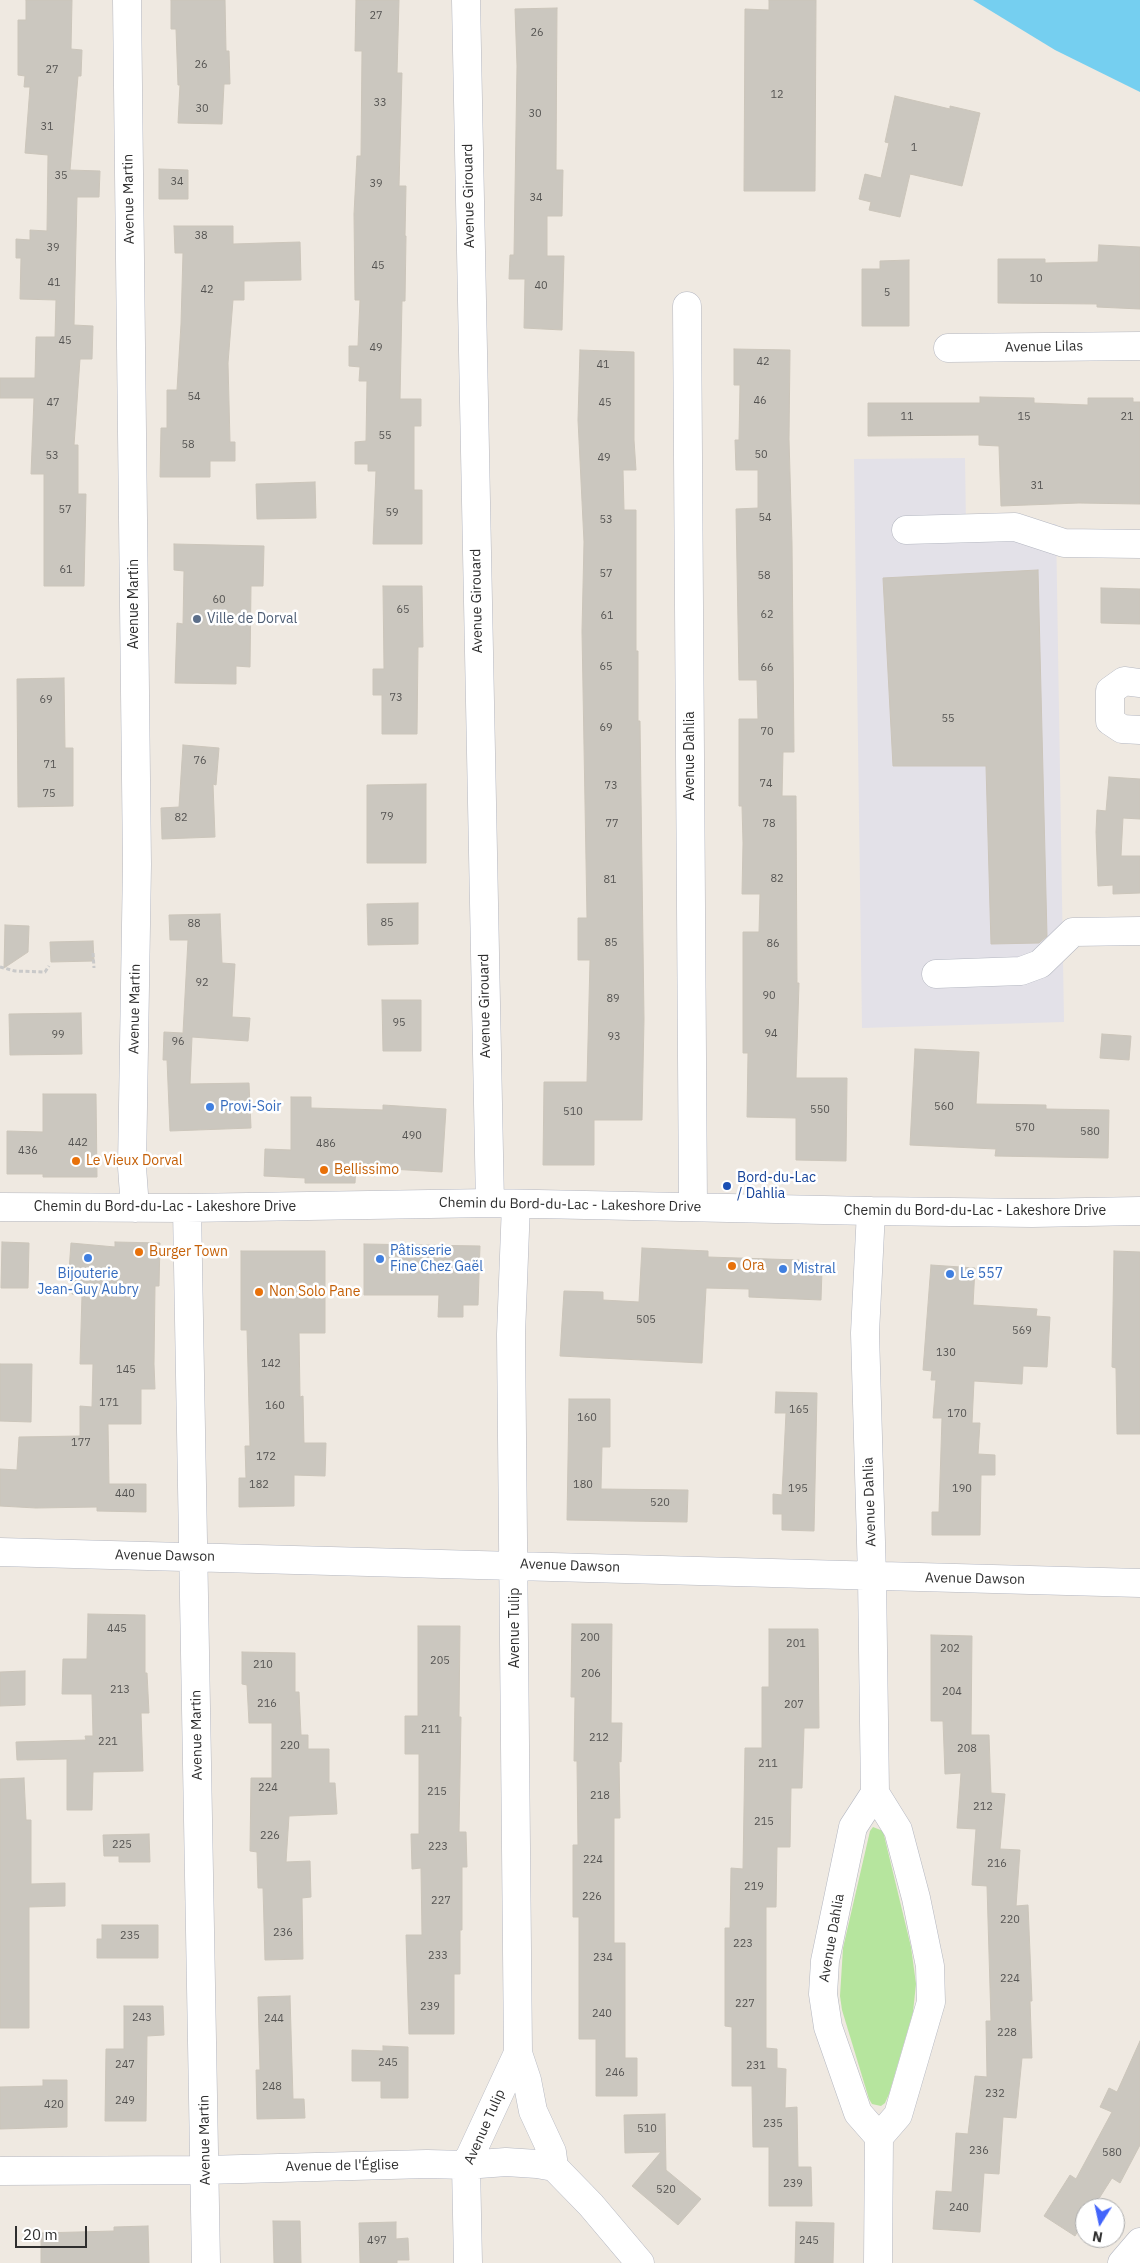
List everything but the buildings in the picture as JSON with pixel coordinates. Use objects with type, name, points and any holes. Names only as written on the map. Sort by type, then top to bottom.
[{"type":"street","name":"Avenue Martin","points":[[127,0],[137,864],[132,1167],[135,1208]]},
{"type":"street","name":"Avenue Girouard","points":[[466,0],[503,1203]]},
{"type":"street","name":"Avenue Dahlia","points":[[687,306],[693,1206]]},
{"type":"street","name":"Avenue Lilas","points":[[948,348],[1140,346]]},
{"type":"street","points":[[906,530],[1015,527],[1064,543],[1140,544]]},
{"type":"street","points":[[1140,683],[1124,681],[1110,691],[1110,721],[1122,729],[1140,730]]},
{"type":"street","points":[[936,974],[1021,971],[1040,964],[1073,932],[1082,930],[1140,931]]},
{"type":"street","name":"Chemin du Bord-du-Lac - Lakeshore Drive","points":[[0,1207],[187,1208],[503,1203],[871,1211],[1032,1213],[1140,1211]]},
{"type":"street","name":"Avenue Tulip","points":[[503,1203],[512,1334],[518,2054],[527,2080],[533,2111],[552,2152],[554,2167]]},
{"type":"street","name":"Avenue Martin","points":[[187,1208],[206,2263]]},
{"type":"street","name":"Avenue Dahlia","points":[[871,1211],[865,1333],[872,1577],[875,1793],[853,1827],[825,1961],[823,1994],[828,2027],[858,2113],[879,2137]]},
{"type":"street","name":"Avenue Dawson","points":[[0,1552],[515,1564],[872,1577],[1140,1583]]},
{"type":"street","points":[[875,1793],[898,1830],[916,1898],[930,1966],[932,2002],[898,2115],[879,2137],[878,2263]]},
{"type":"street","name":"Avenue Tulip","points":[[468,2263],[466,2165],[518,2054]]},
{"type":"street","name":"Avenue de l'Église","points":[[0,2171],[205,2170],[426,2164],[466,2165],[506,2162],[554,2167]]},
{"type":"street","points":[[554,2167],[591,2205],[640,2263]]},
{"type":"street","points":[[1122,2263],[1140,2242]]},
{"type":"path","points":[[94,952],[94,968]]},
{"type":"path","points":[[0,967],[15,971],[45,972],[49,966]]},
{"type":"shaded area","points":[[965,458],[966,526],[1056,524],[1064,1022],[862,1028],[854,459]]},
{"type":"green space","points":[[873,1827],[883,1831],[911,1947],[916,1984],[913,2012],[889,2094],[885,2103],[881,2106],[872,2104],[869,2099],[842,2010],[840,1996],[843,1948],[870,1831]]},
{"type":"water","points":[[973,0],[1140,0],[1140,92],[1055,50]]},
{"type":"place","name":"Ville de Dorval","points":[[197,619]]},
{"type":"place","name":"Provi-Soir","points":[[210,1107]]},
{"type":"place","name":"Le Vieux Dorval","points":[[76,1161]]},
{"type":"place","name":"Bellissimo","points":[[324,1170]]},
{"type":"place","name":"Bord-du-Lac / Dahlia","points":[[727,1186]]},
{"type":"place","name":"Burger Town","points":[[139,1252]]},
{"type":"place","name":"Bijouterie Jean-Guy Aubry","points":[[88,1258]]},
{"type":"place","name":"Pâtisserie Fine Chez Gaël","points":[[380,1259]]},
{"type":"place","name":"Ora","points":[[732,1266]]},
{"type":"place","name":"Mistral","points":[[783,1269]]},
{"type":"place","name":"Le 557","points":[[950,1274]]},
{"type":"place","name":"Non Solo Pane","points":[[259,1292]]}]
